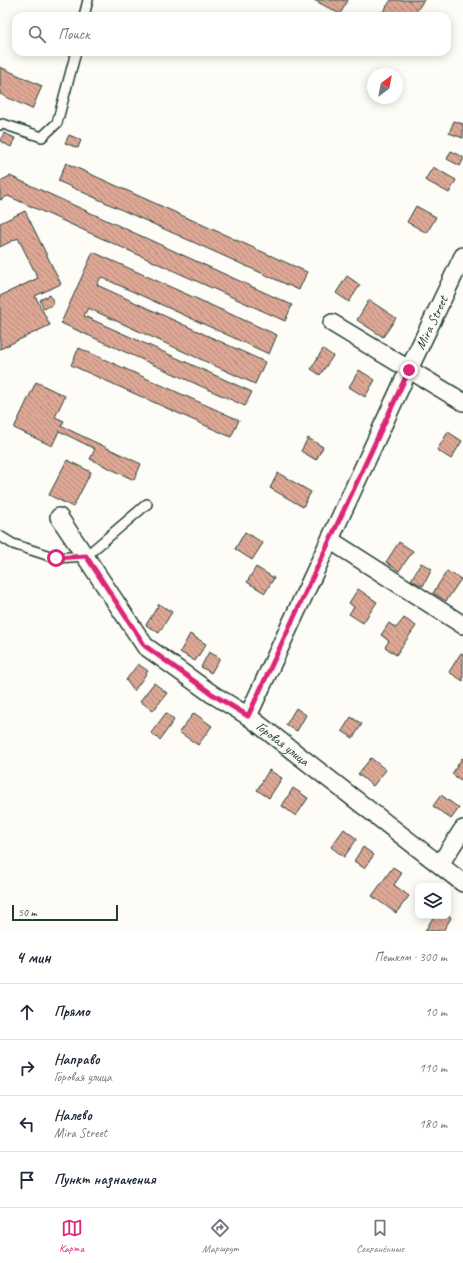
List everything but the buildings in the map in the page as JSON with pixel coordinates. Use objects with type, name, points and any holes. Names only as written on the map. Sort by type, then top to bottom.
[{"type":"street","name":"Mira Street","points":[[248,716],[463,256]]},
{"type":"street","points":[[332,323],[463,402]]},
{"type":"street","name":"Горовая улица","points":[[59,517],[145,646],[212,694],[248,716],[463,883]]},
{"type":"street","points":[[330,540],[463,625]]},
{"type":"street","points":[[440,864],[463,829]]},
{"type":"lane","points":[[85,12],[88,0]]},
{"type":"lane","points":[[0,125],[3,124],[42,137],[57,123],[75,56]]},
{"type":"lane","points":[[0,536],[13,544],[56,558],[86,556],[147,504]]},
{"type":"route","points":[[56,558],[86,556],[145,646],[212,694],[248,716],[409,370]]}]
